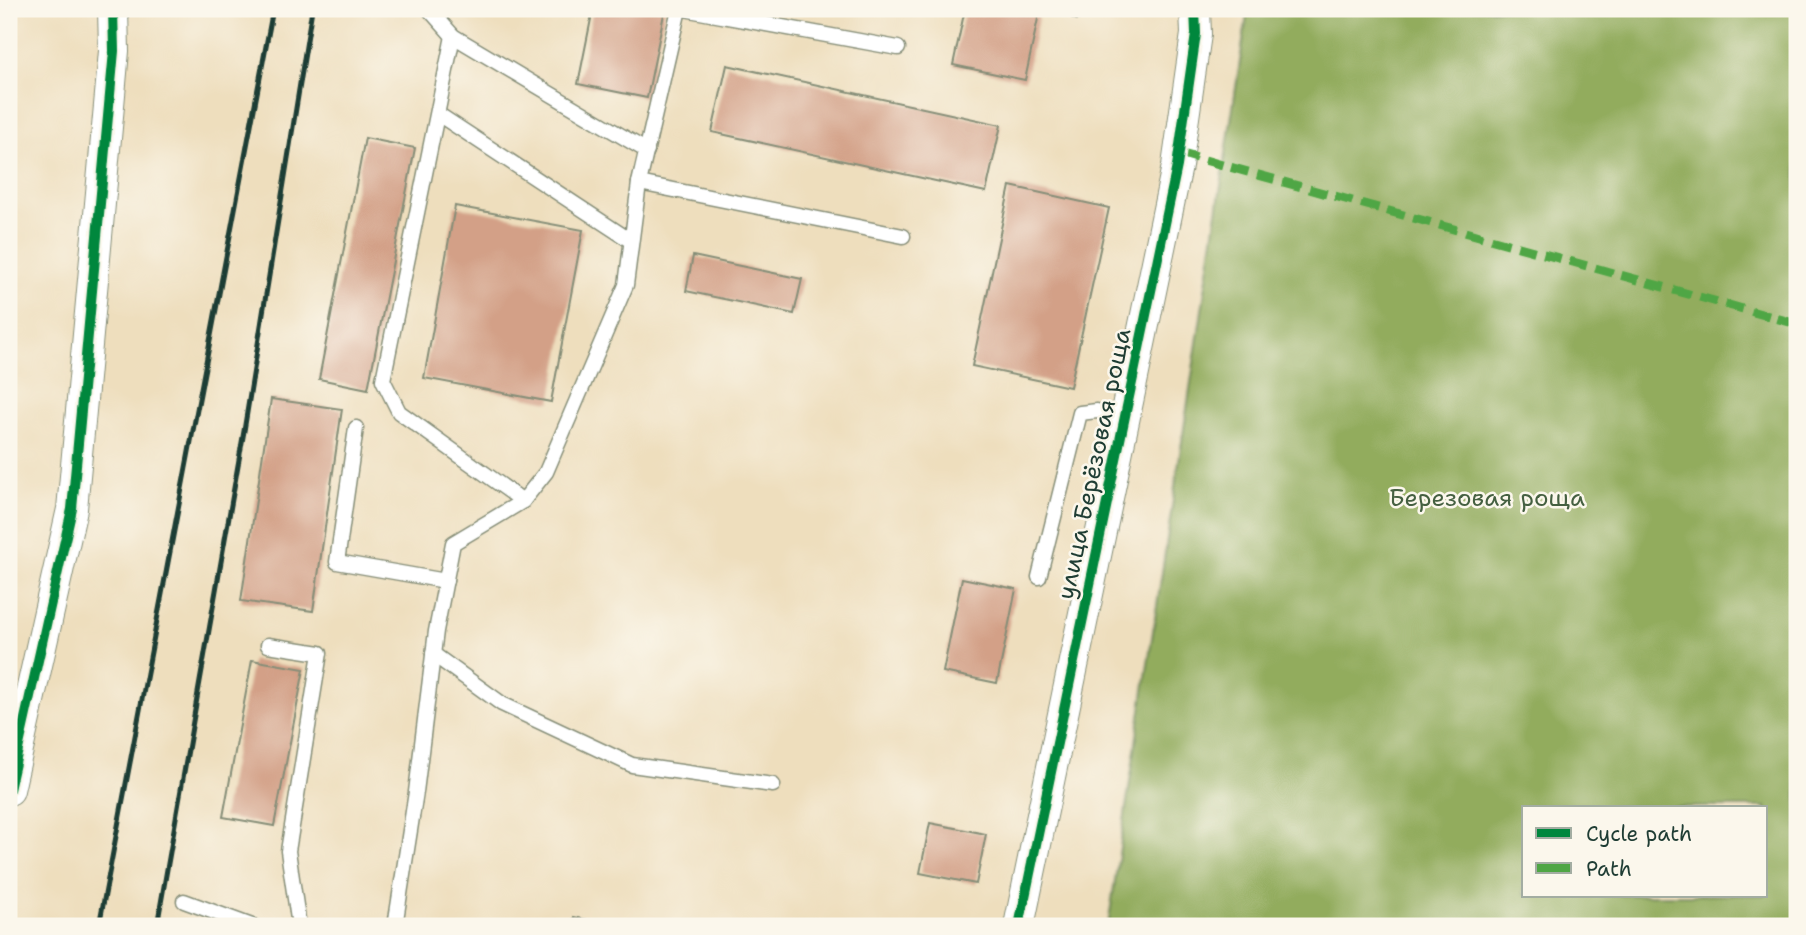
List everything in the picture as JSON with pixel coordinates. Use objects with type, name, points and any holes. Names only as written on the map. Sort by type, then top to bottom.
[{"type":"street","points":[[9,790],[72,509],[114,51],[113,9]]},
{"type":"street","name":"улица Берёзовая роща","points":[[1019,926],[1177,166],[1196,34],[1195,9]]},
{"type":"lane","points":[[429,9],[453,36],[647,150]]},
{"type":"lane","points":[[395,926],[416,792],[433,654],[453,543],[523,501],[545,471],[626,285],[639,183],[681,9],[712,11],[898,48]]},
{"type":"lane","points":[[453,36],[383,380],[399,412],[523,501]]},
{"type":"lane","points":[[439,114],[631,241]]},
{"type":"lane","points":[[639,183],[903,236]]},
{"type":"lane","points":[[1039,578],[1080,413],[1097,411],[1125,417]]},
{"type":"lane","points":[[356,428],[337,562],[446,581]]},
{"type":"lane","points":[[268,645],[320,653],[288,851],[299,926]]},
{"type":"lane","points":[[433,654],[502,704],[632,765],[773,785]]},
{"type":"lane","points":[[184,901],[252,926]]},
{"type":"green space","name":"Березовая роща","points":[[1248,9],[1797,9],[1797,926],[1108,926]]},
{"type":"building","points":[[593,9],[665,9],[647,98],[578,84]]},
{"type":"building","points":[[965,9],[1040,9],[1025,80],[953,65]]},
{"type":"building","points":[[727,65],[1001,125],[986,192],[712,132]]},
{"type":"building","points":[[365,138],[415,148],[368,389],[319,379]]},
{"type":"building","points":[[1010,186],[1109,208],[1070,387],[972,366]]},
{"type":"building","points":[[455,206],[583,230],[551,402],[424,378]]},
{"type":"building","points":[[693,256],[802,279],[794,314],[686,291]]},
{"type":"building","points":[[271,399],[342,409],[313,611],[241,601]]},
{"type":"building","points":[[962,578],[1016,589],[997,683],[943,672]]},
{"type":"building","points":[[252,660],[304,669],[274,826],[223,817]]},
{"type":"building","points":[[930,823],[986,834],[976,884],[920,873]]},
{"type":"building","points":[[574,917],[610,925],[610,926],[572,926]]},
{"type":"railway","points":[[99,926],[273,9]]},
{"type":"railway","points":[[157,926],[244,431],[312,9]]},
{"type":"marked path","points":[[1179,153],[1797,324]]},
{"type":"cycle path","points":[[9,790],[72,509],[114,51],[113,9]]},
{"type":"cycle path","points":[[1019,926],[1177,166],[1196,34],[1195,9]]}]
